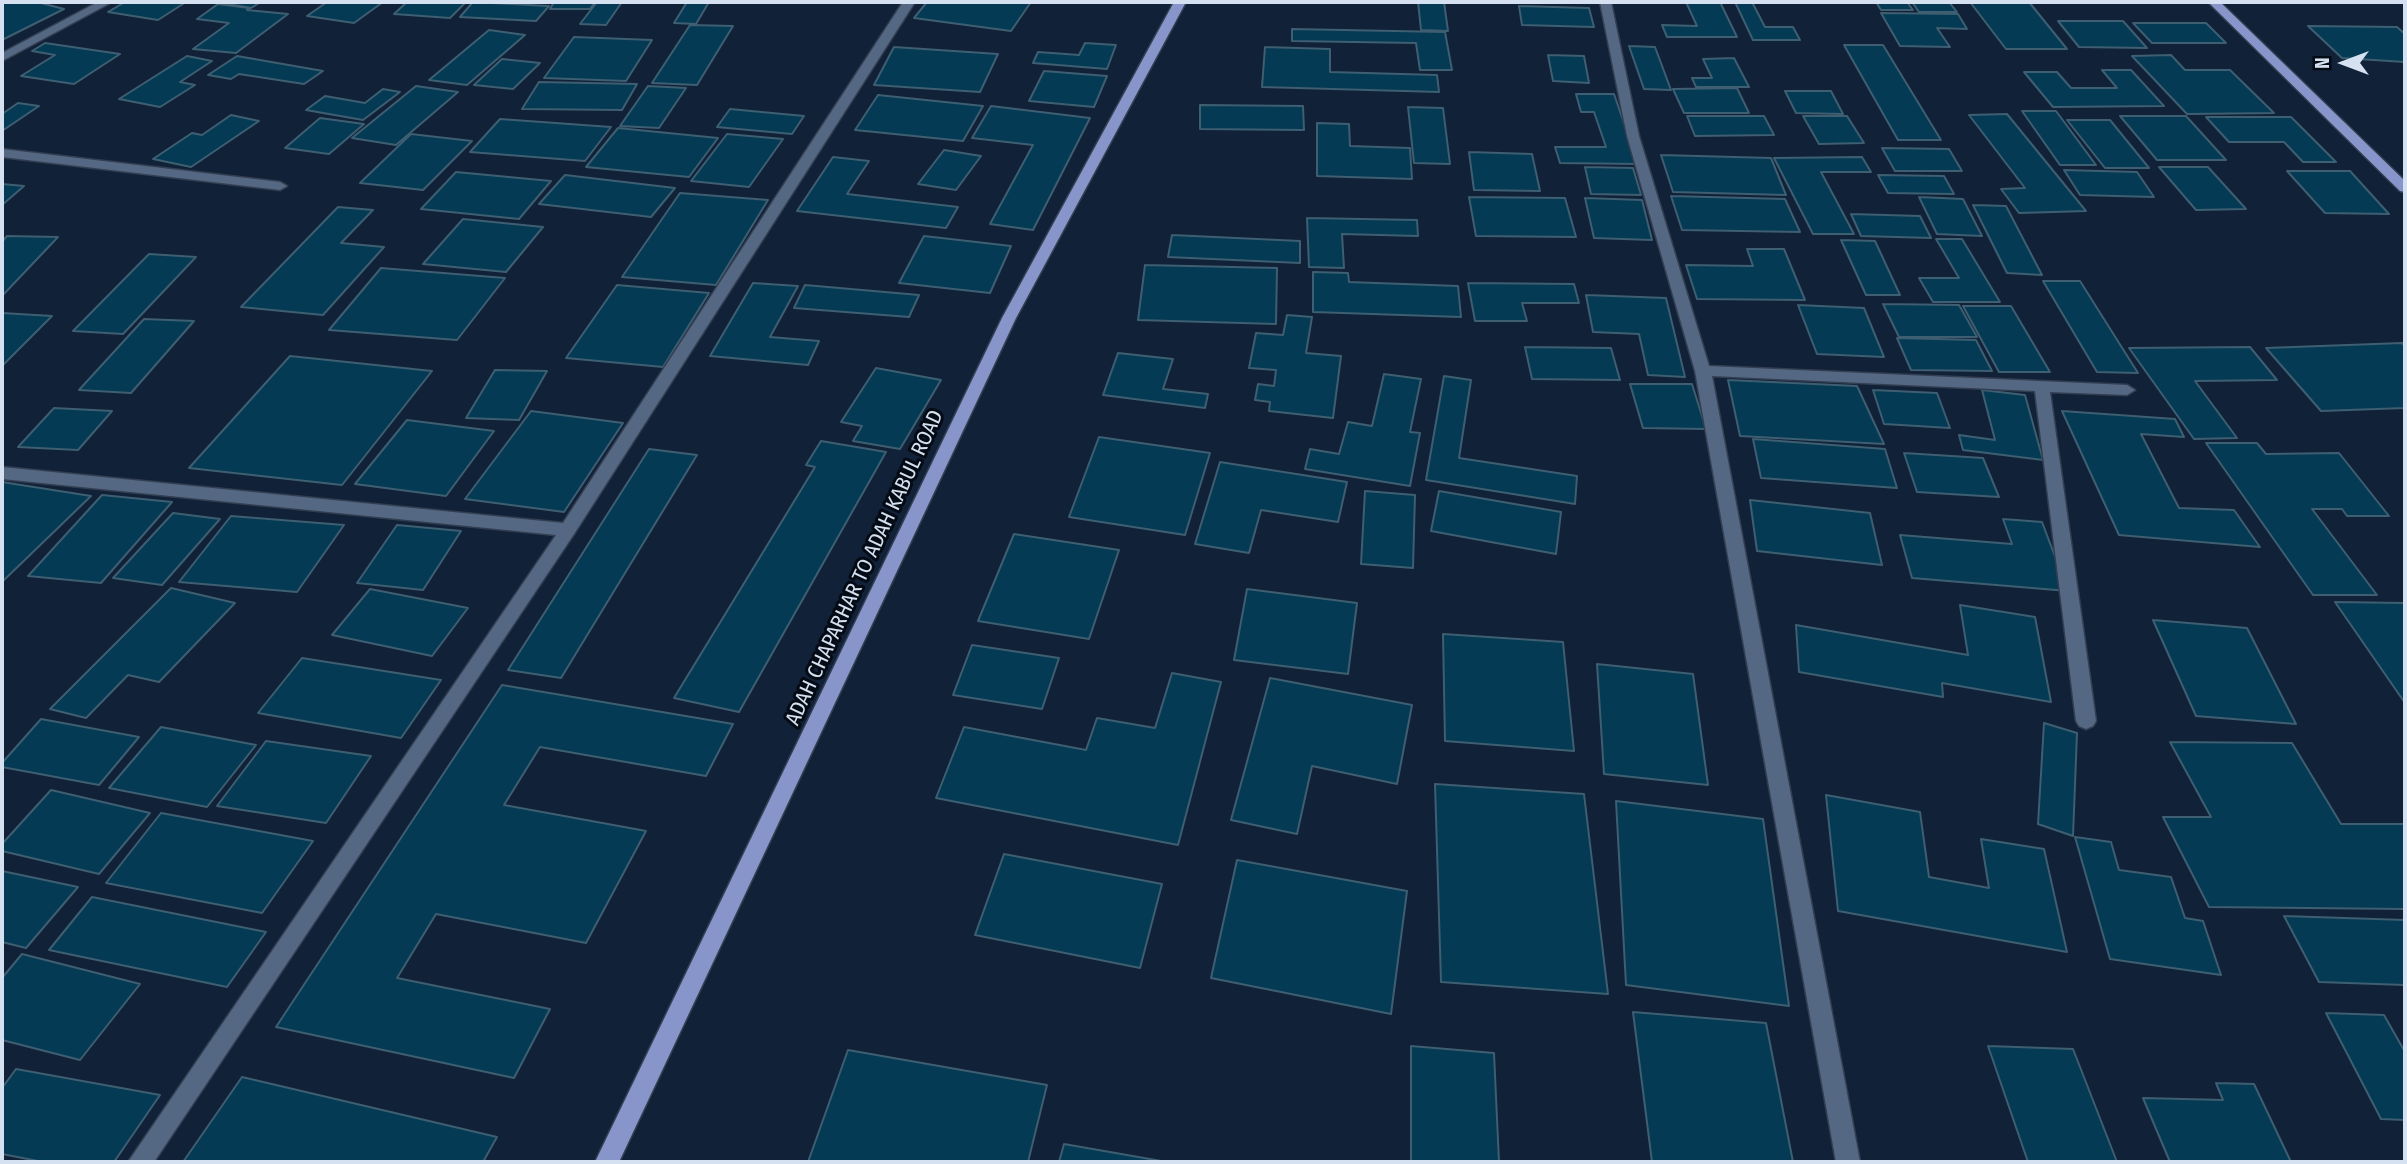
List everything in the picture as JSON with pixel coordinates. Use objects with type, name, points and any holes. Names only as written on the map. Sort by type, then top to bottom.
[{"type":"main road","name":"ADAH CHAPARHAR TO ADAH KABUL ROAD","points":[[607,1162],[1009,318],[1180,2]]},
{"type":"main road","points":[[2214,2],[2405,188]]},
{"type":"street","points":[[2,58],[106,2]]},
{"type":"street","points":[[140,1162],[568,530],[909,2]]},
{"type":"street","points":[[1605,2],[1633,136],[1703,371],[1848,1162]]},
{"type":"street","points":[[2,153],[280,186]]},
{"type":"street","points":[[1703,371],[2127,390]]},
{"type":"street","points":[[2042,386],[2086,721]]},
{"type":"street","points":[[2,474],[568,530]]},
{"type":"building","points":[[2,2],[37,2],[64,9],[2,40]]},
{"type":"building","points":[[125,2],[186,2],[158,20],[108,12]]},
{"type":"building","points":[[217,2],[261,2],[251,8]]},
{"type":"building","points":[[327,2],[383,2],[354,23],[307,16]]},
{"type":"building","points":[[407,2],[466,2],[450,18],[394,14]]},
{"type":"building","points":[[473,2],[549,6],[536,21],[460,17]]},
{"type":"building","points":[[554,2],[595,2],[590,9],[550,9]]},
{"type":"building","points":[[597,2],[622,2],[606,25],[580,24]]},
{"type":"building","points":[[687,2],[709,2],[696,24],[674,23]]},
{"type":"building","points":[[927,2],[1031,2],[1011,31],[914,18]]},
{"type":"building","points":[[1418,2],[1444,2],[1448,31],[1421,30]]},
{"type":"building","points":[[1686,2],[1720,2],[1737,37],[1667,37],[1662,25],[1697,26]]},
{"type":"building","points":[[1735,2],[1752,2],[1765,27],[1793,27],[1800,40],[1753,40]]},
{"type":"building","points":[[1876,2],[1907,2],[1913,10],[1881,10]]},
{"type":"building","points":[[1912,2],[1949,2],[1957,12],[1919,12]]},
{"type":"building","points":[[1970,2],[2029,2],[2067,49],[2006,49]]},
{"type":"building","points":[[218,4],[288,14],[236,53],[193,49],[229,23],[197,19]]},
{"type":"building","points":[[1519,6],[1589,8],[1594,27],[1522,25]]},
{"type":"building","points":[[1881,13],[1958,14],[1967,29],[1937,28],[1950,47],[1900,46]]},
{"type":"building","points":[[2058,21],[2123,21],[2147,48],[2079,47]]},
{"type":"building","points":[[2133,23],[2206,23],[2226,43],[2152,43]]},
{"type":"building","points":[[690,25],[733,26],[697,85],[652,83]]},
{"type":"building","points":[[2308,26],[2397,27],[2405,34],[2405,62],[2342,58]]},
{"type":"building","points":[[1292,29],[1445,32],[1452,70],[1420,70],[1416,43],[1292,41]]},
{"type":"building","points":[[489,30],[525,35],[467,85],[429,80]]},
{"type":"building","points":[[574,37],[652,40],[626,81],[544,78]]},
{"type":"building","points":[[45,43],[120,54],[74,84],[21,76],[55,55],[32,51]]},
{"type":"building","points":[[1085,43],[1116,45],[1107,69],[1033,63],[1038,52],[1079,55]]},
{"type":"building","points":[[1844,45],[1883,45],[1941,140],[1898,140]]},
{"type":"building","points":[[1629,46],[1655,47],[1671,90],[1644,89]]},
{"type":"building","points":[[894,47],[998,54],[980,92],[874,85]]},
{"type":"building","points":[[1265,47],[1330,49],[1330,72],[1437,75],[1439,92],[1262,87]]},
{"type":"building","points":[[1548,55],[1584,56],[1589,83],[1553,81]]},
{"type":"building","points":[[2171,55],[2185,70],[2230,70],[2274,113],[2187,114],[2132,56]]},
{"type":"building","points":[[187,56],[212,61],[180,82],[195,85],[160,107],[119,99]]},
{"type":"building","points":[[237,56],[323,71],[304,84],[239,74],[231,79],[208,75]]},
{"type":"building","points":[[1734,58],[1749,87],[1696,87],[1692,78],[1712,78],[1703,59]]},
{"type":"building","points":[[502,59],[540,63],[513,89],[474,85]]},
{"type":"building","points":[[2102,70],[2131,70],[2164,106],[2053,107],[2024,72],[2057,72],[2071,88],[2117,88]]},
{"type":"building","points":[[1044,71],[1107,76],[1094,107],[1029,101]]},
{"type":"building","points":[[539,82],[637,84],[622,110],[522,109]]},
{"type":"building","points":[[416,86],[458,92],[396,145],[352,138]]},
{"type":"building","points":[[648,86],[686,88],[659,128],[620,126]]},
{"type":"building","points":[[1737,88],[1749,113],[1684,113],[1673,89]]},
{"type":"building","points":[[383,89],[400,92],[363,120],[306,110],[325,96],[365,103]]},
{"type":"building","points":[[1785,91],[1831,91],[1843,114],[1796,113]]},
{"type":"building","points":[[1576,94],[1614,94],[1638,164],[1560,163],[1555,147],[1606,147],[1594,112],[1581,112]]},
{"type":"building","points":[[878,95],[983,106],[963,141],[855,130]]},
{"type":"building","points":[[18,103],[39,106],[2,131],[2,114]]},
{"type":"building","points":[[1200,105],[1303,106],[1304,130],[1200,129]]},
{"type":"building","points":[[991,106],[1090,118],[1033,230],[990,224],[1033,145],[972,138]]},
{"type":"building","points":[[1408,107],[1443,108],[1450,164],[1414,163]]},
{"type":"building","points":[[730,109],[804,116],[792,134],[717,127]]},
{"type":"building","points":[[2022,111],[2056,111],[2096,165],[2060,165]]},
{"type":"building","points":[[2007,114],[2086,211],[2019,213],[2001,189],[2025,188],[1969,115]]},
{"type":"building","points":[[231,115],[259,121],[191,167],[153,159],[192,133],[202,135]]},
{"type":"building","points":[[1687,116],[1764,116],[1774,135],[1695,136]]},
{"type":"building","points":[[1803,116],[1847,116],[1864,143],[1819,144]]},
{"type":"building","points":[[2120,116],[2186,116],[2226,160],[2157,160]]},
{"type":"building","points":[[2206,117],[2291,117],[2336,162],[2303,162],[2284,142],[2229,142]]},
{"type":"building","points":[[320,118],[364,124],[329,154],[285,148]]},
{"type":"building","points":[[500,119],[611,127],[585,161],[470,152]]},
{"type":"building","points":[[2067,120],[2110,120],[2149,168],[2105,168]]},
{"type":"building","points":[[1317,123],[1349,124],[1350,146],[1410,148],[1412,179],[1317,176]]},
{"type":"building","points":[[618,128],[718,138],[689,177],[586,167]]},
{"type":"building","points":[[411,134],[472,141],[423,190],[360,183]]},
{"type":"building","points":[[727,134],[783,139],[749,187],[691,181]]},
{"type":"building","points":[[1882,148],[1949,149],[1962,171],[1895,171]]},
{"type":"building","points":[[944,150],[981,156],[956,190],[918,184]]},
{"type":"building","points":[[1469,152],[1532,154],[1540,191],[1474,190]]},
{"type":"building","points":[[1661,155],[1771,158],[1786,195],[1673,192]]},
{"type":"building","points":[[833,157],[869,161],[847,194],[958,207],[946,228],[797,211]]},
{"type":"building","points":[[1862,157],[1871,172],[1821,172],[1854,234],[1813,234],[1774,158]]},
{"type":"building","points":[[1585,167],[1633,168],[1641,195],[1591,194]]},
{"type":"building","points":[[2159,167],[2208,167],[2246,209],[2196,210]]},
{"type":"building","points":[[2064,170],[2137,172],[2154,197],[2080,195]]},
{"type":"building","points":[[2287,171],[2350,171],[2389,214],[2325,213]]},
{"type":"building","points":[[456,172],[551,181],[519,219],[421,209]]},
{"type":"building","points":[[565,175],[675,188],[651,217],[539,204]]},
{"type":"building","points":[[1878,175],[1944,176],[1954,194],[1888,193]]},
{"type":"building","points":[[2,184],[24,186],[2,205]]},
{"type":"building","points":[[680,193],[768,200],[716,285],[622,277]]},
{"type":"building","points":[[1671,196],[1785,199],[1800,232],[1682,230]]},
{"type":"building","points":[[1469,197],[1565,198],[1576,237],[1476,236]]},
{"type":"building","points":[[1919,197],[1963,199],[1982,236],[1937,234]]},
{"type":"building","points":[[1585,198],[1642,200],[1652,240],[1594,238]]},
{"type":"building","points":[[1973,205],[2006,206],[2042,275],[2007,273]]},
{"type":"building","points":[[338,207],[373,210],[341,243],[384,247],[323,315],[241,307]]},
{"type":"building","points":[[1851,214],[1920,216],[1931,238],[1861,236]]},
{"type":"building","points":[[1307,218],[1417,220],[1418,236],[1342,234],[1344,268],[1309,267]]},
{"type":"building","points":[[463,219],[543,227],[506,272],[423,264]]},
{"type":"building","points":[[1172,235],[1300,241],[1300,263],[1168,257]]},
{"type":"building","points":[[7,236],[58,237],[2,296],[2,242]]},
{"type":"building","points":[[924,236],[1011,246],[990,293],[899,283]]},
{"type":"building","points":[[1936,239],[1962,239],[2000,302],[1933,302],[1919,278],[1959,278]]},
{"type":"building","points":[[1841,240],[1875,241],[1900,295],[1866,295]]},
{"type":"building","points":[[1747,249],[1784,249],[1805,300],[1697,299],[1686,265],[1753,266]]},
{"type":"building","points":[[149,254],[196,257],[123,334],[73,331]]},
{"type":"building","points":[[1145,265],[1277,268],[1276,324],[1138,320]]},
{"type":"building","points":[[381,268],[505,278],[457,340],[329,330]]},
{"type":"building","points":[[1313,272],[1348,273],[1349,282],[1458,286],[1461,317],[1313,312]]},
{"type":"building","points":[[2043,281],[2080,281],[2138,373],[2097,372]]},
{"type":"building","points":[[753,283],[798,286],[770,337],[819,341],[808,365],[710,356]]},
{"type":"building","points":[[1468,283],[1574,284],[1579,303],[1522,303],[1527,321],[1475,321]]},
{"type":"building","points":[[617,285],[709,293],[663,367],[566,358]]},
{"type":"building","points":[[805,285],[919,295],[909,317],[794,308]]},
{"type":"building","points":[[1586,295],[1666,298],[1685,377],[1648,375],[1639,334],[1593,332]]},
{"type":"building","points":[[1883,304],[1959,305],[1977,337],[1899,337]]},
{"type":"building","points":[[1798,305],[1864,308],[1884,357],[1817,354]]},
{"type":"building","points":[[1963,306],[2011,306],[2050,372],[1999,372]]},
{"type":"building","points":[[2,313],[52,316],[2,366]]},
{"type":"building","points":[[1287,315],[1312,317],[1306,353],[1341,356],[1333,418],[1269,411],[1270,402],[1255,400],[1258,384],[1274,386],[1276,370],[1249,368],[1256,333],[1283,335]]},
{"type":"building","points":[[144,319],[194,321],[131,393],[79,390]]},
{"type":"building","points":[[1897,338],[1976,340],[1992,371],[1911,370]]},
{"type":"building","points":[[2402,343],[2405,346],[2405,408],[2321,411],[2266,348]]},
{"type":"building","points":[[1525,347],[1611,348],[1620,380],[1532,379]]},
{"type":"building","points":[[2250,347],[2277,380],[2195,381],[2237,438],[2194,439],[2129,348]]},
{"type":"building","points":[[1118,353],[1173,359],[1163,389],[1208,394],[1205,408],[1103,395]]},
{"type":"building","points":[[290,356],[432,371],[342,485],[189,468]]},
{"type":"building","points":[[876,368],[941,380],[900,449],[853,441],[862,426],[841,422]]},
{"type":"building","points":[[495,370],[547,371],[519,420],[466,418]]},
{"type":"building","points":[[1384,374],[1421,379],[1410,432],[1420,433],[1410,486],[1305,469],[1310,449],[1339,454],[1348,422],[1372,426]]},
{"type":"building","points":[[1444,376],[1471,380],[1459,458],[1577,476],[1575,504],[1426,480]]},
{"type":"building","points":[[1728,380],[1857,386],[1884,444],[1740,436]]},
{"type":"building","points":[[1630,384],[1692,384],[1706,429],[1643,428]]},
{"type":"building","points":[[1873,390],[1937,393],[1950,428],[1884,424]]},
{"type":"building","points":[[1982,390],[2025,395],[2043,460],[1963,450],[1959,435],[1995,440]]},
{"type":"building","points":[[54,408],[112,411],[78,450],[18,447]]},
{"type":"building","points":[[531,411],[623,423],[564,512],[465,499]]},
{"type":"building","points":[[2062,411],[2175,419],[2184,437],[2141,434],[2179,508],[2234,510],[2260,547],[2119,535]]},
{"type":"building","points":[[407,420],[494,431],[446,496],[355,484]]},
{"type":"building","points":[[1099,437],[1210,453],[1185,535],[1069,517]]},
{"type":"building","points":[[1753,439],[1885,449],[1897,488],[1761,478]]},
{"type":"building","points":[[821,441],[886,452],[739,712],[674,698],[815,467],[806,465]]},
{"type":"building","points":[[2206,443],[2257,443],[2266,454],[2339,453],[2389,516],[2347,516],[2342,509],[2312,509],[2377,595],[2313,595]]},
{"type":"building","points":[[649,449],[697,455],[561,678],[508,670]]},
{"type":"building","points":[[1904,453],[1983,458],[1999,497],[1917,492]]},
{"type":"building","points":[[1220,462],[1347,482],[1338,522],[1261,510],[1249,553],[1195,544]]},
{"type":"building","points":[[2,482],[91,496],[3,581],[2,581]]},
{"type":"building","points":[[1365,491],[1415,495],[1413,568],[1361,564]]},
{"type":"building","points":[[1439,491],[1561,512],[1556,554],[1431,531]]},
{"type":"building","points":[[102,495],[172,502],[101,583],[28,576]]},
{"type":"building","points":[[1750,500],[1870,513],[1882,565],[1757,551]]},
{"type":"building","points":[[173,513],[220,519],[162,585],[113,578]]},
{"type":"building","points":[[231,516],[344,525],[297,592],[179,582]]},
{"type":"building","points":[[2003,519],[2042,522],[2068,591],[1912,578],[1900,535],[2012,544]]},
{"type":"building","points":[[397,525],[461,531],[423,590],[357,583]]},
{"type":"building","points":[[1014,534],[1119,550],[1089,639],[978,621]]},
{"type":"building","points":[[171,588],[235,603],[159,682],[128,675],[86,718],[50,709]]},
{"type":"building","points":[[370,589],[468,608],[432,656],[332,635]]},
{"type":"building","points":[[1247,589],[1357,603],[1348,674],[1234,660]]},
{"type":"building","points":[[2335,602],[2405,603],[2405,703]]},
{"type":"building","points":[[1960,605],[2035,617],[2051,702],[1942,683],[1943,697],[1799,672],[1796,625],[1968,655]]},
{"type":"building","points":[[2153,620],[2247,628],[2296,724],[2196,716]]},
{"type":"building","points":[[1443,634],[1563,642],[1574,751],[1445,741]]},
{"type":"building","points":[[972,645],[1059,658],[1042,709],[953,695]]},
{"type":"building","points":[[302,658],[441,680],[401,738],[258,713]]},
{"type":"building","points":[[1597,664],[1693,674],[1708,785],[1604,774]]},
{"type":"building","points":[[1172,673],[1221,682],[1178,845],[936,798],[964,727],[1086,750],[1097,718],[1155,728]]},
{"type":"building","points":[[1270,678],[1412,705],[1397,784],[1312,766],[1297,834],[1231,820]]},
{"type":"building","points":[[502,685],[733,724],[706,776],[540,747],[504,805],[646,831],[586,943],[436,914],[397,978],[550,1009],[514,1078],[276,1027]]},
{"type":"building","points":[[41,719],[139,737],[99,785],[2,767],[2,763]]},
{"type":"building","points":[[2044,723],[2077,733],[2073,836],[2038,824]]},
{"type":"building","points":[[161,727],[256,745],[207,807],[109,788]]},
{"type":"building","points":[[266,741],[371,756],[326,823],[217,806]]},
{"type":"building","points":[[2170,742],[2292,743],[2341,824],[2405,824],[2405,909],[2209,907],[2163,817],[2211,817]]},
{"type":"building","points":[[1435,784],[1584,794],[1608,994],[1441,982]]},
{"type":"building","points":[[51,790],[150,813],[99,874],[2,851],[2,844]]},
{"type":"building","points":[[1826,795],[1920,812],[1929,877],[1989,888],[1981,839],[2044,849],[2067,952],[1838,911]]},
{"type":"building","points":[[1616,801],[1763,819],[1789,1006],[1626,985]]},
{"type":"building","points":[[161,813],[313,841],[262,913],[106,883]]},
{"type":"building","points":[[2075,837],[2111,842],[2119,870],[2171,877],[2185,918],[2203,921],[2221,975],[2110,959]]},
{"type":"building","points":[[1004,854],[1162,884],[1140,968],[975,935]]},
{"type":"building","points":[[1237,860],[1407,891],[1391,1014],[1211,978]]},
{"type":"building","points":[[2,871],[78,887],[26,948],[2,942]]},
{"type":"building","points":[[92,897],[266,932],[227,987],[49,950]]},
{"type":"building","points":[[2284,916],[2405,920],[2405,985],[2319,982]]},
{"type":"building","points":[[22,954],[140,984],[80,1060],[2,1040],[2,978]]},
{"type":"building","points":[[1633,1012],[1766,1023],[1793,1162],[1652,1162]]},
{"type":"building","points":[[2326,1013],[2384,1015],[2405,1052],[2405,1120],[2381,1119]]},
{"type":"building","points":[[1411,1046],[1494,1053],[1499,1162],[1411,1162]]},
{"type":"building","points":[[1988,1046],[2073,1049],[2117,1162],[2028,1162]]},
{"type":"building","points":[[848,1050],[1047,1085],[1028,1162],[808,1162]]},
{"type":"building","points":[[16,1069],[160,1095],[114,1162],[43,1162],[2,1154],[2,1088]]},
{"type":"building","points":[[242,1077],[497,1137],[483,1162],[183,1162]]},
{"type":"building","points":[[2216,1083],[2254,1084],[2291,1162],[2170,1162],[2143,1098],[2223,1100]]},
{"type":"building","points":[[1064,1144],[1167,1162],[1059,1162]]}]
